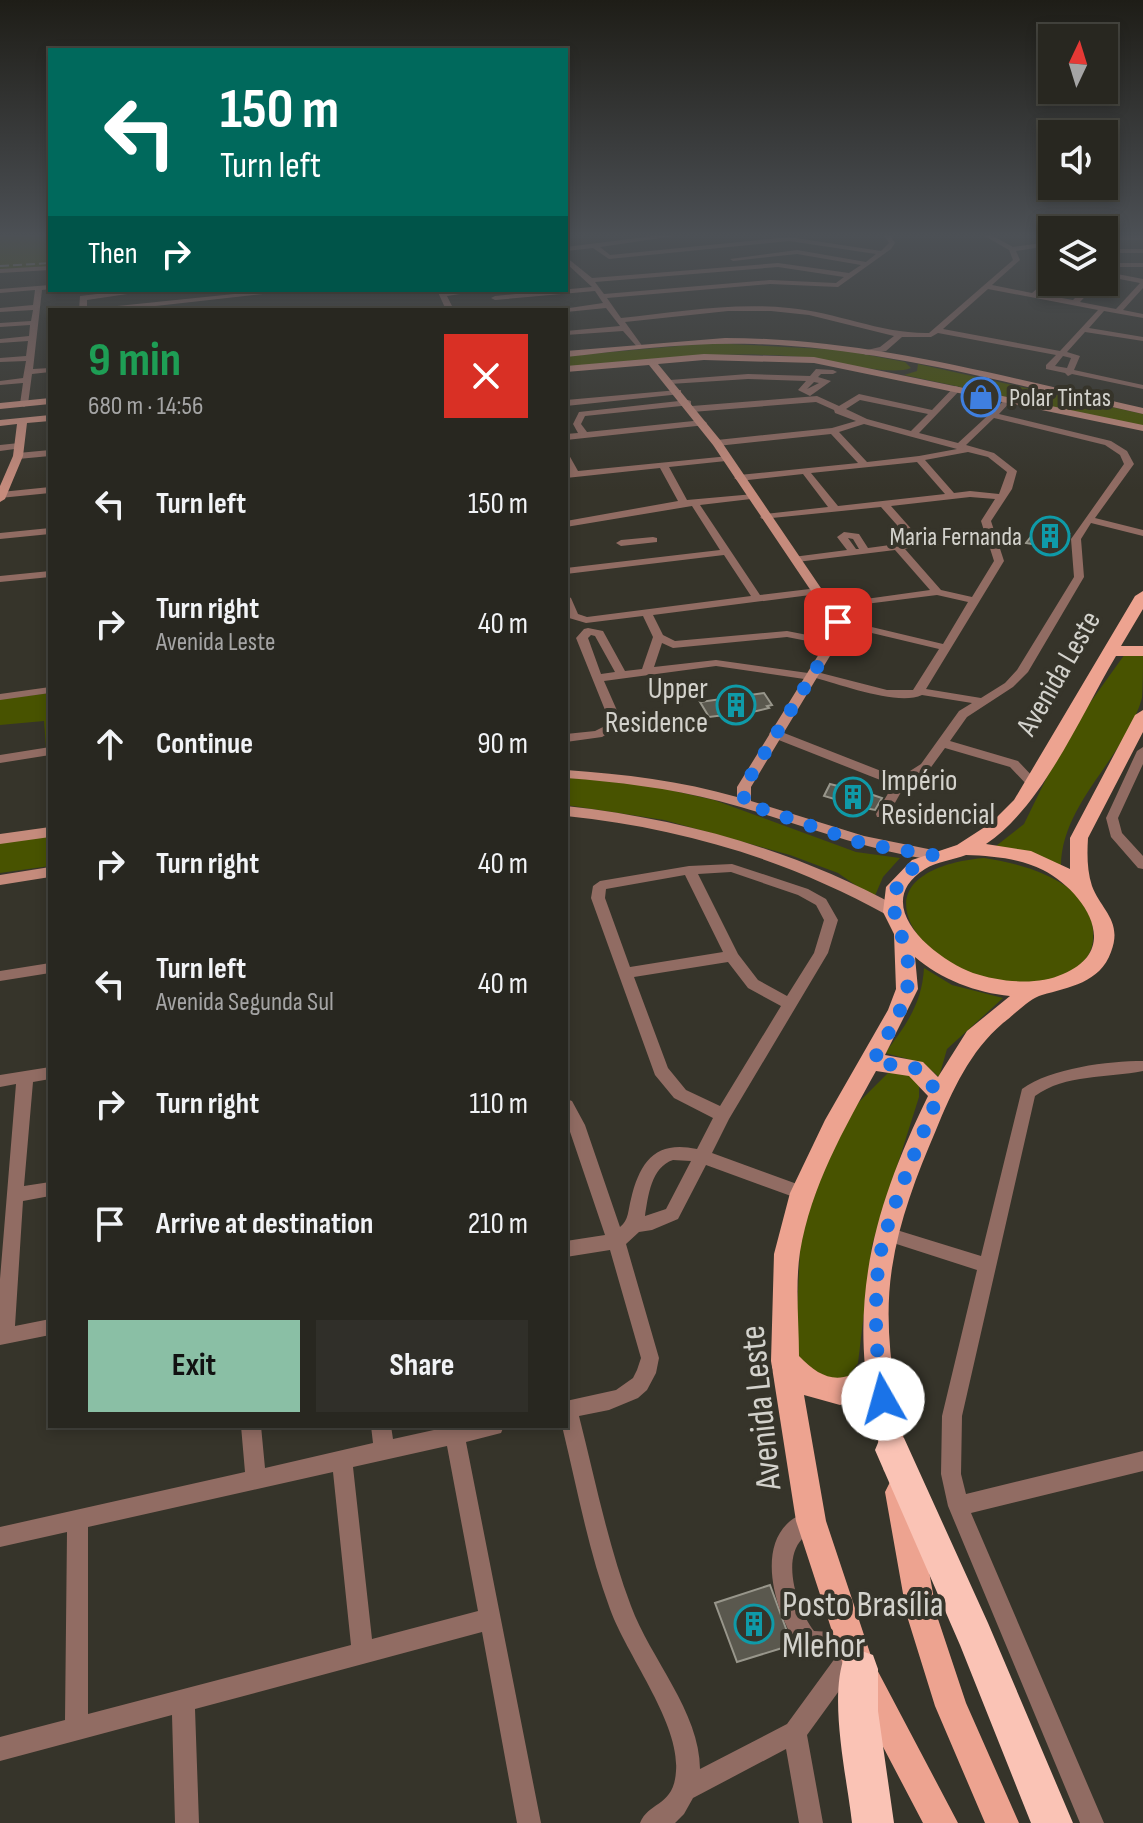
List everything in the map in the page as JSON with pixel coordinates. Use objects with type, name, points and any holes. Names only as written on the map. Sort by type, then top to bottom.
[{"type":"highway","points":[[892,1450],[975,1636],[1052,1823]]},
{"type":"highway","points":[[854,1650],[873,1823]]},
{"type":"main road","points":[[568,354],[742,341],[885,353],[909,361],[1143,411]]},
{"type":"main road","points":[[568,369],[763,356],[814,360],[1143,428]]},
{"type":"main road","points":[[651,361],[703,423],[838,622],[833,643],[744,787],[744,803]]},
{"type":"main road","points":[[887,373],[914,371],[916,368],[909,361]]},
{"type":"main road","points":[[0,406],[48,401]]},
{"type":"main road","points":[[0,423],[48,418]]},
{"type":"main road","points":[[1,497],[5,477],[18,451],[22,421]]},
{"type":"main road","name":"Avenida Leste","points":[[964,849],[1012,814],[1113,651],[1143,596]]},
{"type":"main road","points":[[1130,617],[1143,630]]},
{"type":"main road","points":[[1113,651],[1143,651]]},
{"type":"main road","points":[[1083,888],[1077,854],[1079,838],[1143,715]]},
{"type":"main road","points":[[568,774],[666,785],[744,803],[864,844],[933,855]]},
{"type":"main road","points":[[720,797],[744,787]]},
{"type":"main road","points":[[568,811],[659,824],[717,838],[835,880],[893,911]]},
{"type":"main road","points":[[0,839],[48,832]]},
{"type":"main road","points":[[964,849],[996,849],[1028,857],[1058,870],[1083,888],[1099,909],[1106,932],[1102,953],[1088,971],[1063,984],[1032,990],[994,988],[957,977],[925,959],[903,936],[893,911],[895,888],[909,869],[933,855],[964,849]]},
{"type":"main road","points":[[0,880],[48,872]]},
{"type":"main road","name":"Avenida Leste","points":[[903,936],[907,989],[873,1062],[833,1127],[802,1193],[787,1254],[785,1361],[811,1521],[854,1650],[941,1823]]},
{"type":"main road","points":[[1002,1823],[951,1706],[922,1616],[878,1374],[878,1268],[887,1234],[939,1093],[974,1037],[1032,990]]},
{"type":"main road","points":[[873,1062],[915,1068],[939,1093]]},
{"type":"main road","points":[[785,1361],[808,1385],[828,1391],[855,1390],[878,1374]]},
{"type":"street","points":[[25,320],[35,324]]},
{"type":"street","points":[[24,404],[35,320]]},
{"type":"street","points":[[0,341],[41,320]]},
{"type":"street","points":[[621,320],[639,347]]},
{"type":"street","points":[[568,333],[658,320]]},
{"type":"street","points":[[840,320],[927,336],[948,320]]},
{"type":"street","points":[[1092,320],[1049,367],[1068,374],[1143,387]]},
{"type":"street","points":[[0,325],[35,324]]},
{"type":"street","points":[[1083,329],[1143,345]]},
{"type":"street","points":[[937,330],[1077,357],[1068,374]]},
{"type":"street","points":[[885,353],[902,333]]},
{"type":"street","points":[[0,360],[29,358]]},
{"type":"street","points":[[0,383],[48,371]]},
{"type":"street","points":[[568,403],[752,375],[810,379],[827,381],[815,393],[804,392],[810,379]]},
{"type":"street","points":[[913,434],[958,388]]},
{"type":"street","points":[[838,411],[859,397],[934,413]]},
{"type":"street","points":[[584,435],[577,424],[582,414],[812,398],[864,421],[999,458],[1012,471],[986,521],[999,561],[972,600],[947,648],[919,691]]},
{"type":"street","points":[[739,478],[919,459],[964,447],[1009,399]]},
{"type":"street","points":[[882,814],[900,783],[925,767],[963,714],[1018,676],[1079,577],[1076,539],[1129,464],[1124,453],[1095,439],[993,415]]},
{"type":"street","points":[[717,443],[833,431],[864,421]]},
{"type":"street","points":[[568,437],[703,423]]},
{"type":"street","points":[[833,431],[865,465]]},
{"type":"street","points":[[0,448],[48,453]]},
{"type":"street","points":[[571,475],[726,458]]},
{"type":"street","points":[[919,459],[952,496]]},
{"type":"street","points":[[663,465],[757,598]]},
{"type":"street","points":[[805,471],[835,509]]},
{"type":"street","points":[[1,497],[48,490]]},
{"type":"street","points":[[568,524],[751,496]]},
{"type":"street","points":[[765,517],[952,496],[1000,497]]},
{"type":"street","points":[[884,504],[919,544]]},
{"type":"street","points":[[1090,520],[1143,533]]},
{"type":"street","points":[[0,536],[48,531]]},
{"type":"street","points":[[797,559],[990,536]]},
{"type":"street","points":[[621,543],[653,540]]},
{"type":"street","points":[[639,541],[648,561]]},
{"type":"street","points":[[898,547],[937,592]]},
{"type":"street","points":[[568,571],[725,552]]},
{"type":"street","points":[[0,579],[48,574]]},
{"type":"street","points":[[568,602],[576,619],[818,591]]},
{"type":"street","points":[[830,607],[937,592],[972,600]]},
{"type":"street","points":[[647,613],[659,637],[669,644],[787,634],[833,643]]},
{"type":"street","points":[[838,622],[947,648]]},
{"type":"street","points":[[568,738],[598,734],[613,727],[613,715],[582,638],[588,631],[599,633],[622,675]]},
{"type":"street","points":[[647,671],[659,637]]},
{"type":"street","points":[[597,678],[732,663],[812,676],[887,693],[909,695],[919,691],[981,701]]},
{"type":"street","points":[[0,697],[48,690]]},
{"type":"street","points":[[775,734],[900,783]]},
{"type":"street","points":[[942,743],[1014,764],[1032,783]]},
{"type":"street","points":[[0,759],[48,751]]},
{"type":"street","points":[[1143,751],[1112,818],[1116,834],[1143,865]]},
{"type":"street","points":[[568,1249],[616,1241],[635,1225],[652,1223],[672,1214],[723,1115],[821,953],[829,931],[829,911],[803,892],[749,872],[722,868],[689,870],[608,883],[597,891],[650,1045],[669,1084],[680,1094],[723,1115]]},
{"type":"street","points":[[689,870],[732,956],[753,984],[790,1004]]},
{"type":"street","points":[[624,973],[732,956]]},
{"type":"street","points":[[0,976],[48,968]]},
{"type":"street","points":[[1092,1823],[958,1506],[951,1474],[952,1416],[1028,1093],[1035,1086],[1052,1080],[1142,1065]]},
{"type":"street","points":[[0,1081],[48,1073]]},
{"type":"street","points":[[25,1077],[2,1336],[48,1327]]},
{"type":"street","points":[[568,1109],[577,1125],[616,1241],[650,1358],[648,1375],[638,1389],[619,1398],[568,1410]]},
{"type":"street","points":[[635,1225],[644,1186],[657,1159],[679,1151],[802,1193]]},
{"type":"street","points":[[15,1195],[48,1189]]},
{"type":"street","points":[[887,1234],[988,1266]]},
{"type":"street","points":[[568,1414],[621,1611],[680,1729],[688,1758],[686,1789]]},
{"type":"street","points":[[251,1428],[256,1479]]},
{"type":"street","points":[[381,1428],[384,1450]]},
{"type":"street","points":[[0,1537],[485,1428]]},
{"type":"street","points":[[455,1435],[529,1823]]},
{"type":"street","points":[[342,1459],[363,1653]]},
{"type":"street","points":[[958,1506],[1143,1461]]},
{"type":"street","points":[[76,1729],[78,1520]]},
{"type":"street","points":[[652,1823],[668,1816],[686,1789],[795,1732],[854,1650],[840,1642],[828,1645],[808,1641],[789,1613],[782,1586],[783,1564],[792,1532],[800,1524],[811,1521]]},
{"type":"street","points":[[0,1749],[490,1619]]},
{"type":"street","points":[[183,1701],[187,1823]]},
{"type":"street","points":[[795,1732],[811,1823]]},
{"type":"green space","points":[[712,343],[842,350],[905,362],[911,368],[888,370],[771,355],[683,357],[568,367],[568,356]]},
{"type":"green space","points":[[918,364],[1143,414],[1143,426],[904,375],[917,371]]},
{"type":"green space","points":[[1125,654],[1143,655],[1142,698],[1134,720],[1071,823],[1063,845],[1061,868],[996,846],[1024,824],[1069,732]]},
{"type":"green space","points":[[48,693],[48,748],[44,721],[0,725],[0,699]]},
{"type":"green space","points":[[568,777],[652,786],[714,800],[856,852],[900,858],[883,877],[874,898],[838,873],[790,855],[664,820],[568,805]]},
{"type":"green space","points":[[48,835],[48,866],[0,873],[0,841]]},
{"type":"green space","points":[[984,858],[1034,870],[1068,887],[1081,899],[1090,913],[1093,934],[1090,952],[1082,963],[1063,975],[1041,982],[1017,984],[992,981],[969,973],[929,948],[915,931],[907,913],[907,898],[912,886],[923,876],[952,863]]},
{"type":"green space","points":[[924,968],[952,985],[1003,998],[947,1049],[939,1077],[923,1063],[885,1053],[916,1003]]},
{"type":"green space","points":[[890,1071],[910,1072],[919,1081],[919,1097],[872,1245],[858,1363],[846,1379],[826,1384],[803,1367],[795,1350],[801,1231],[815,1187],[855,1106]]},
{"type":"building","name":"Maria Fernanda","points":[[1041,524],[1069,534],[1058,548],[1026,543]]},
{"type":"building","name":"Upper Residence","points":[[764,693],[772,705],[767,706],[769,708],[727,718],[725,715],[709,717],[700,702]]},
{"type":"building","name":"Império Residencial","points":[[830,784],[882,798],[875,810],[865,808],[824,796]]},
{"type":"building","name":"Posto Brasília Mlehor","points":[[770,1585],[792,1645],[737,1662],[715,1603]]},
{"type":"place","name":"Polar Tintas","points":[[981,397]]},
{"type":"place","name":"Maria Fernanda","points":[[1050,536]]},
{"type":"place","name":"Upper Residence","points":[[736,705]]},
{"type":"place","name":"Império Residencial","points":[[853,797]]},
{"type":"place","name":"Posto Brasília Mlehor","points":[[754,1624]]},
{"type":"route","points":[[838,622],[836,636],[744,787],[744,803],[864,844],[933,855],[909,869],[895,888],[893,911],[903,936],[908,966],[907,989],[873,1062],[890,1061],[915,1068],[928,1077],[939,1093],[887,1234],[878,1268],[878,1374],[883,1399]]}]
